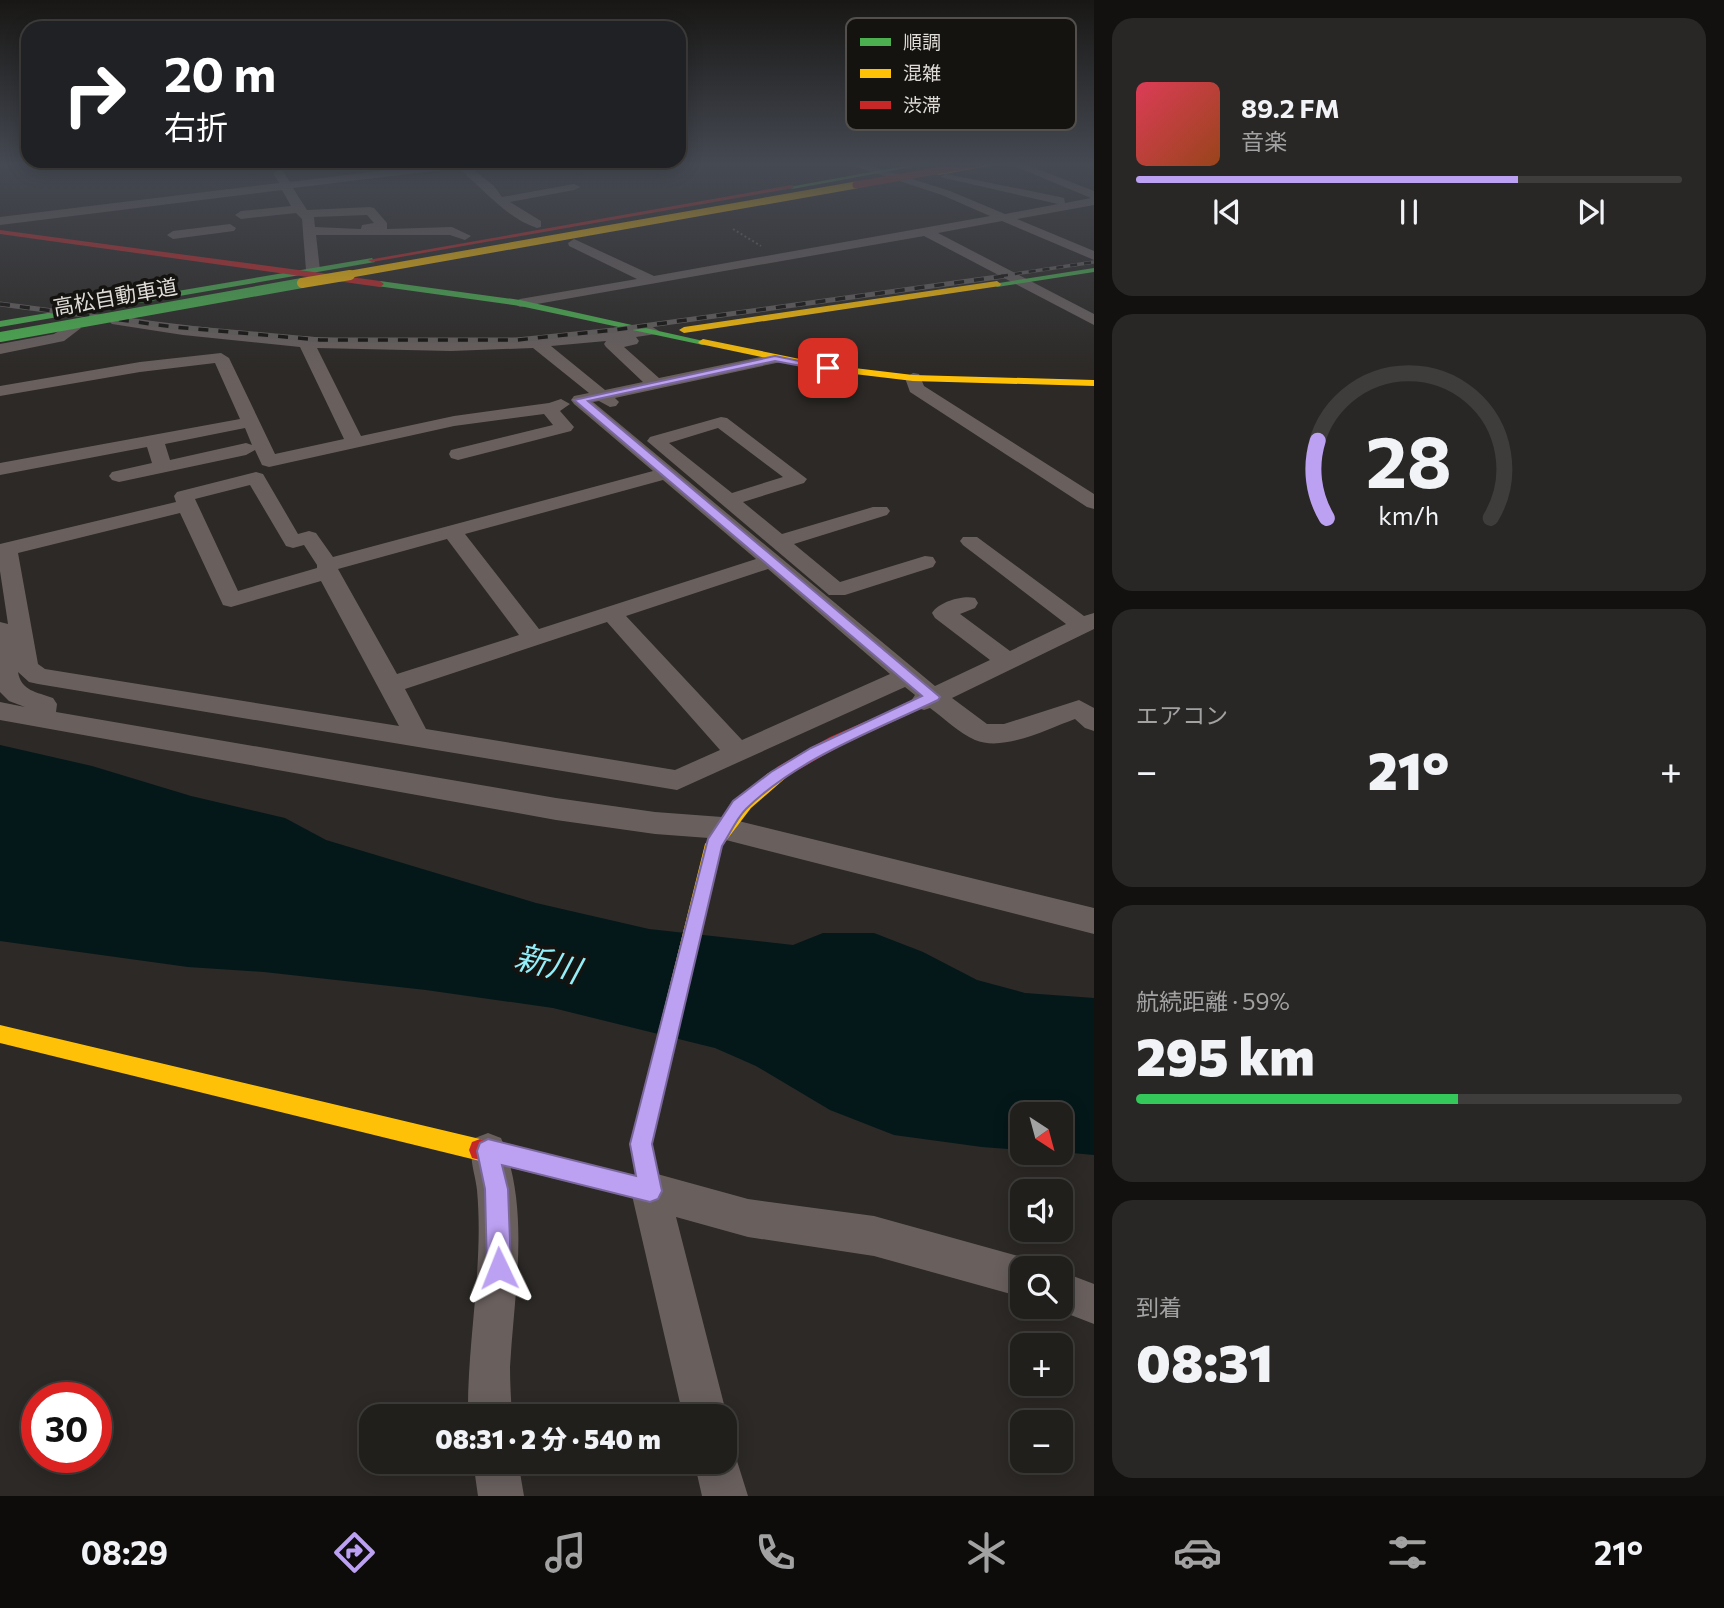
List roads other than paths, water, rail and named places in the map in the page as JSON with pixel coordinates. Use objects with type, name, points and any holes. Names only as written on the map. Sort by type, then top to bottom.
[{"type":"main road","points":[[6,233],[186,258],[307,271],[520,303],[775,359],[828,368],[913,378],[1094,383]]},
{"type":"main road","points":[[460,241],[497,233]]},
{"type":"main road","points":[[0,326],[507,233]]},
{"type":"main road","name":"高松自動車道","points":[[0,326],[560,233]]},
{"type":"main road","name":"高松自動車道","points":[[0,339],[592,233]]},
{"type":"main road","points":[[0,339],[117,321],[597,233]]},
{"type":"main road","points":[[474,257],[494,257],[632,233]]},
{"type":"main road","points":[[674,336],[685,330],[1094,270]]},
{"type":"main road","points":[[0,1034],[650,1191],[641,1144],[718,836],[738,806],[777,776],[816,752],[929,699]]},
{"type":"street","points":[[173,233],[186,258]]},
{"type":"street","points":[[307,271],[309,233]]},
{"type":"street","points":[[453,233],[460,241]]},
{"type":"street","points":[[520,303],[922,233]]},
{"type":"street","points":[[928,233],[1094,320]]},
{"type":"street","points":[[1042,233],[1094,256]]},
{"type":"street","points":[[574,243],[653,281]]},
{"type":"street","points":[[407,268],[402,271],[400,277],[410,287]]},
{"type":"street","points":[[117,321],[307,344],[456,346],[537,343],[652,331]]},
{"type":"street","points":[[0,349],[59,338],[73,328]]},
{"type":"street","points":[[655,384],[611,344],[674,336]]},
{"type":"street","points":[[0,391],[50,363],[139,367],[233,356],[287,343]]},
{"type":"street","points":[[537,343],[729,500],[775,551],[929,699],[982,733],[1006,733],[1079,709],[1094,722]]},
{"type":"street","points":[[307,344],[355,443]]},
{"type":"street","points":[[597,355],[620,351]]},
{"type":"street","points":[[233,356],[250,422],[269,461],[454,421],[553,408],[570,400],[775,359]]},
{"type":"street","points":[[913,378],[916,388],[1094,503]]},
{"type":"street","points":[[580,400],[667,473],[775,551],[837,590],[925,562]]},
{"type":"street","points":[[458,454],[565,427],[549,410],[553,408]]},
{"type":"street","points":[[0,469],[108,447],[155,443],[250,422]]},
{"type":"street","points":[[656,440],[721,422],[796,479],[729,500]]},
{"type":"street","points":[[155,443],[163,467]]},
{"type":"street","points":[[119,476],[246,449]]},
{"type":"street","points":[[417,737],[391,685],[328,569],[309,537],[293,542],[256,478],[184,496],[231,600],[328,569],[452,532],[667,473]]},
{"type":"street","points":[[187,505],[7,549],[27,667],[38,676],[677,780],[908,676]]},
{"type":"street","points":[[391,685],[611,613],[880,511]]},
{"type":"street","points":[[452,532],[534,638]]},
{"type":"street","points":[[929,699],[1088,622],[970,541]]},
{"type":"street","points":[[967,603],[943,613],[1008,661]]},
{"type":"street","points":[[611,613],[738,753]]},
{"type":"street","points":[[0,629],[9,685],[18,695],[44,704],[43,718]]},
{"type":"street","points":[[0,711],[556,809],[655,823],[1094,921]]},
{"type":"street","points":[[488,1151],[496,1189],[499,1268],[489,1369],[490,1404]]},
{"type":"street","points":[[702,1404],[650,1191],[748,1218],[874,1236],[1010,1274]]},
{"type":"street","points":[[1073,1296],[1094,1304]]},
{"type":"street","points":[[497,1474],[501,1496]]},
{"type":"street","points":[[719,1474],[724,1496]]},
{"type":"water","name":"新川","points":[[0,745],[92,766],[191,796],[285,818],[326,840],[536,903],[649,929],[793,945],[823,933],[874,933],[923,952],[977,980],[1025,993],[1094,998],[1094,1155],[1073,1153],[1073,1102],[1010,1102],[1010,1149],[894,1135],[830,1110],[756,1066],[715,1048],[553,1008],[426,990],[264,972],[188,967],[0,941]]},
{"type":"railway","points":[[1001,276],[1094,262]]},
{"type":"railway","points":[[0,304],[174,327],[320,340],[517,340],[614,330],[1012,275]]}]
